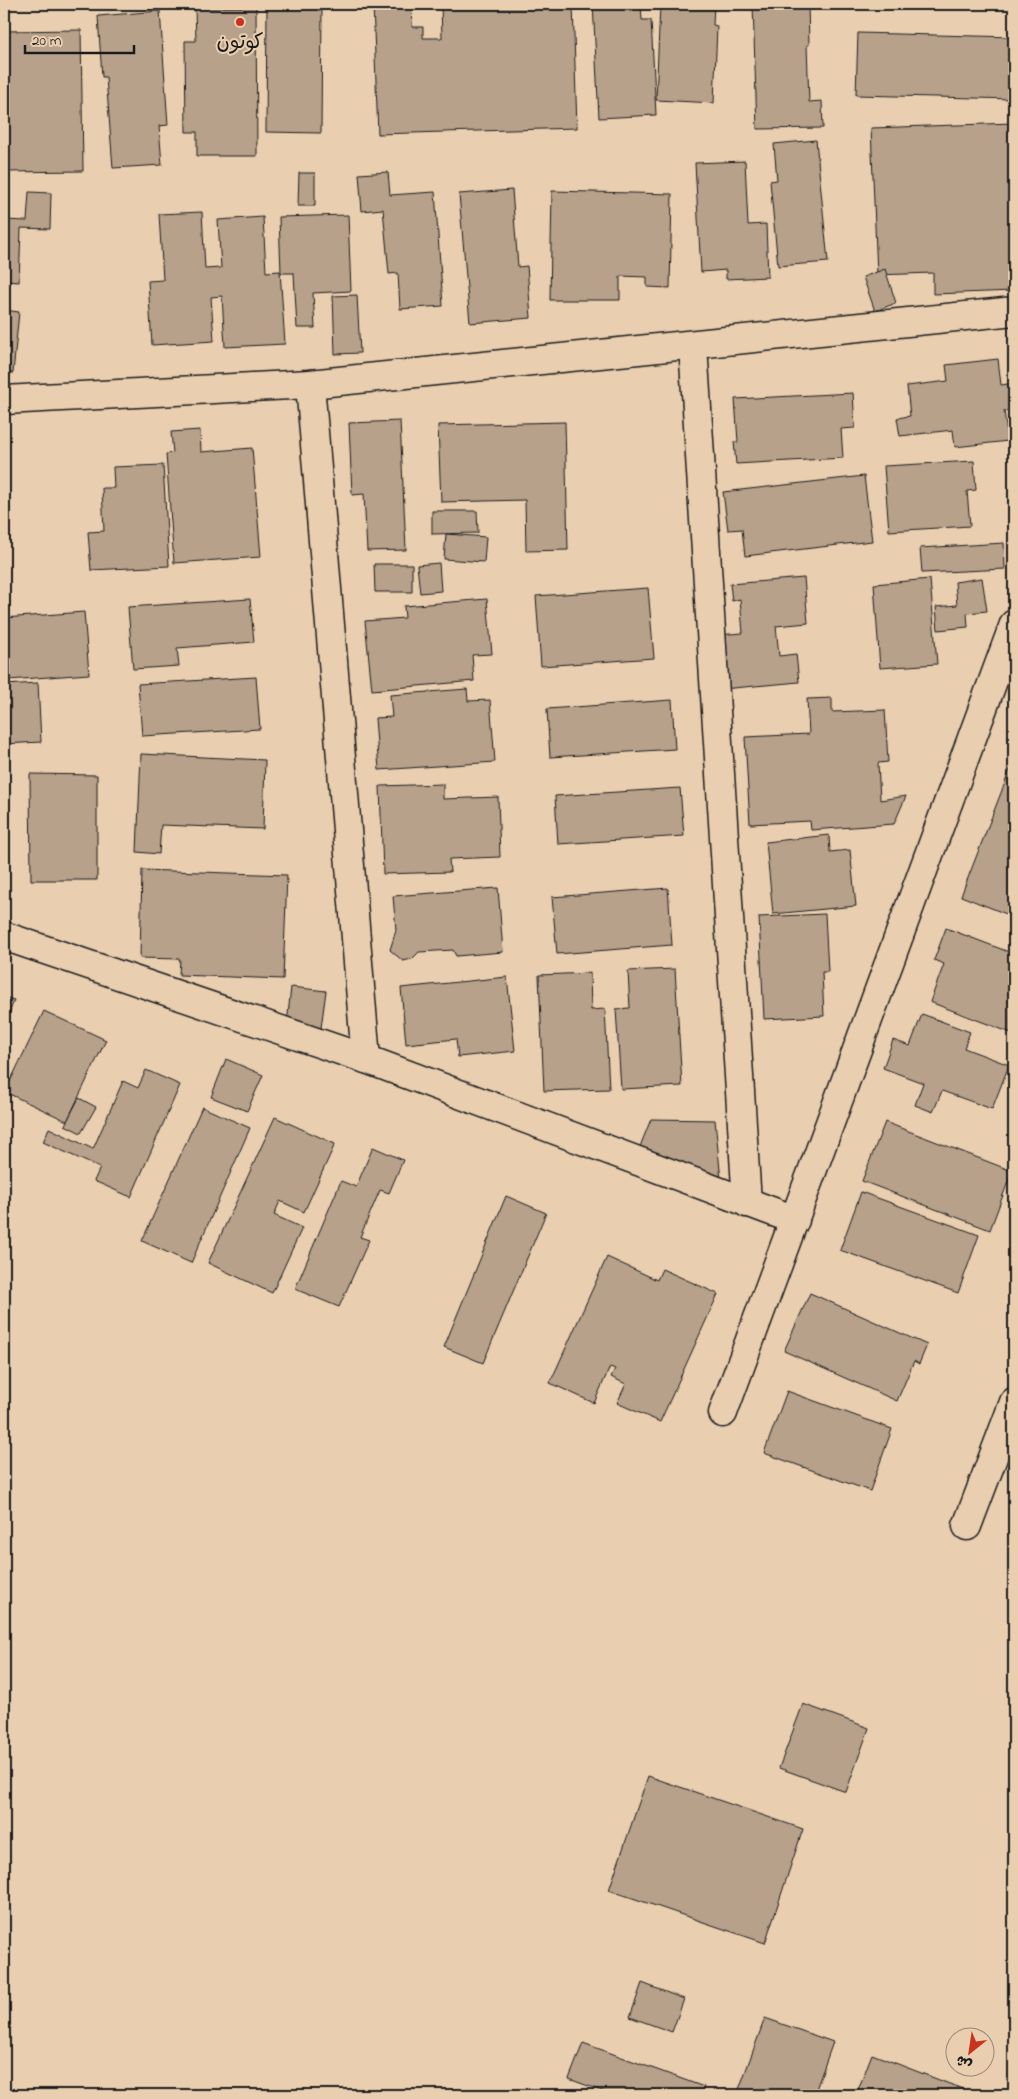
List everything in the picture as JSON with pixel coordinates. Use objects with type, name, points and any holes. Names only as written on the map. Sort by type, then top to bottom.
[{"type":"street","points":[[4,400],[310,384],[1014,311]]},
{"type":"street","points":[[693,345],[747,1203]]},
{"type":"street","points":[[310,384],[366,1059]]},
{"type":"street","points":[[722,1413],[1014,624]]},
{"type":"street","points":[[4,936],[366,1059],[794,1220]]},
{"type":"street","points":[[967,1526],[1014,1402]]},
{"type":"building","points":[[267,4],[322,4],[321,133],[266,132]]},
{"type":"building","points":[[373,4],[411,4],[412,27],[423,27],[423,38],[442,38],[441,4],[573,4],[577,128],[378,134]]},
{"type":"building","points":[[593,4],[641,4],[642,20],[651,20],[656,115],[599,118]]},
{"type":"building","points":[[655,4],[714,4],[713,25],[717,26],[714,103],[656,100],[660,5]]},
{"type":"building","points":[[753,4],[808,4],[809,102],[822,101],[823,128],[757,129]]},
{"type":"building","points":[[975,4],[975,5],[821,5]]},
{"type":"building","points":[[256,7],[257,156],[197,156],[197,132],[186,132],[185,41],[196,41],[195,8]]},
{"type":"building","points":[[160,11],[168,125],[159,126],[162,165],[113,168],[106,77],[102,77],[98,16]]},
{"type":"building","points":[[81,30],[83,171],[4,172],[4,31]]},
{"type":"building","points":[[858,33],[1014,37],[1014,99],[856,95]]},
{"type":"building","points":[[1014,123],[1014,291],[933,294],[933,273],[877,275],[871,128]]},
{"type":"building","points":[[816,140],[828,262],[778,266],[770,181],[777,180],[774,144]]},
{"type":"building","points":[[745,161],[748,225],[766,224],[768,277],[726,279],[726,270],[701,272],[695,163]]},
{"type":"building","points":[[388,172],[390,195],[435,192],[443,306],[400,309],[398,273],[389,274],[383,209],[362,211],[359,174]]},
{"type":"building","points":[[299,173],[315,173],[315,206],[298,206]]},
{"type":"building","points":[[512,190],[518,267],[527,266],[531,318],[470,323],[459,194]]},
{"type":"building","points":[[552,191],[672,194],[670,288],[647,287],[647,277],[620,276],[620,300],[550,300]]},
{"type":"building","points":[[29,192],[51,193],[50,229],[21,228],[19,282],[4,281],[4,220],[27,221]]},
{"type":"building","points":[[202,212],[205,269],[221,268],[218,220],[263,217],[266,272],[280,271],[285,344],[225,347],[222,296],[211,297],[214,341],[152,345],[148,281],[163,280],[159,214]]},
{"type":"building","points":[[348,215],[351,291],[313,293],[315,328],[297,328],[294,273],[281,273],[279,217]]},
{"type":"building","points":[[885,269],[896,303],[875,311],[863,277]]},
{"type":"building","points":[[357,295],[360,353],[335,354],[333,296]]},
{"type":"building","points":[[4,310],[19,312],[13,373],[4,372]]},
{"type":"building","points":[[998,359],[1001,385],[1014,383],[1014,410],[1004,411],[1008,441],[955,447],[953,430],[900,436],[897,418],[910,416],[907,386],[948,381],[946,365]]},
{"type":"building","points":[[853,393],[855,428],[841,429],[843,458],[736,464],[734,442],[738,442],[735,399]]},
{"type":"building","points":[[400,421],[406,550],[367,551],[364,494],[352,495],[349,423]]},
{"type":"building","points":[[565,422],[568,550],[526,551],[525,500],[441,502],[438,425]]},
{"type":"building","points":[[200,430],[201,452],[252,448],[261,557],[174,563],[166,454],[173,453],[171,432]]},
{"type":"building","points":[[974,461],[976,490],[967,491],[970,526],[889,531],[884,466]]},
{"type":"building","points":[[163,465],[169,566],[91,570],[88,532],[104,531],[102,488],[114,488],[113,467]]},
{"type":"building","points":[[864,476],[872,541],[745,556],[742,529],[728,530],[723,492]]},
{"type":"building","points":[[432,511],[477,511],[478,533],[432,534]]},
{"type":"building","points":[[446,534],[486,537],[484,562],[444,559]]},
{"type":"building","points":[[1004,543],[1005,569],[922,573],[920,548]]},
{"type":"building","points":[[439,563],[441,591],[420,593],[417,565]]},
{"type":"building","points":[[374,564],[412,564],[412,592],[375,592]]},
{"type":"building","points":[[804,578],[808,623],[776,626],[779,656],[796,654],[799,682],[722,689],[717,635],[743,633],[740,599],[732,601],[730,584]]},
{"type":"building","points":[[982,578],[987,611],[967,613],[968,627],[938,630],[936,607],[957,605],[955,582]]},
{"type":"building","points":[[930,579],[937,664],[880,668],[874,584]]},
{"type":"building","points":[[648,588],[654,658],[541,666],[536,596]]},
{"type":"building","points":[[250,599],[254,642],[177,648],[179,666],[133,669],[128,607]]},
{"type":"building","points":[[487,599],[492,654],[472,655],[474,681],[372,690],[365,621],[405,618],[404,606]]},
{"type":"building","points":[[84,612],[89,674],[8,680],[4,618]]},
{"type":"building","points":[[256,677],[260,729],[142,736],[138,684]]},
{"type":"building","points":[[38,683],[41,742],[4,744],[4,685]]},
{"type":"building","points":[[467,689],[468,701],[490,700],[495,762],[379,770],[375,718],[392,717],[390,695]]},
{"type":"building","points":[[832,698],[832,712],[885,710],[888,762],[878,763],[880,800],[906,796],[894,824],[811,830],[810,821],[750,824],[745,737],[809,734],[807,699]]},
{"type":"building","points":[[672,700],[675,749],[550,757],[547,709]]},
{"type":"building","points":[[141,754],[265,760],[263,829],[161,825],[159,854],[137,852]]},
{"type":"building","points":[[1011,767],[1014,768],[1014,917],[961,896]]},
{"type":"building","points":[[30,774],[97,775],[97,880],[31,880]]},
{"type":"building","points":[[443,784],[443,799],[498,797],[500,857],[449,859],[450,872],[383,874],[380,786]]},
{"type":"building","points":[[680,788],[684,836],[558,844],[555,796]]},
{"type":"building","points":[[829,835],[830,852],[850,850],[856,906],[773,914],[766,842]]},
{"type":"building","points":[[4,852],[9,853],[8,886],[4,886]]},
{"type":"building","points":[[142,870],[287,875],[283,979],[179,975],[180,959],[140,958]]},
{"type":"building","points":[[498,888],[503,952],[456,956],[453,950],[419,952],[412,959],[403,961],[390,950],[396,930],[393,896]]},
{"type":"building","points":[[668,888],[672,945],[557,954],[552,897]]},
{"type":"building","points":[[825,914],[828,972],[822,972],[824,1016],[764,1019],[759,917]]},
{"type":"building","points":[[946,928],[1014,954],[1014,1034],[930,1002],[944,964],[934,960]]},
{"type":"building","points":[[675,969],[682,1086],[621,1089],[616,1009],[630,1008],[628,971]]},
{"type":"building","points":[[590,973],[591,1010],[605,1009],[609,1089],[544,1091],[539,975]]},
{"type":"building","points":[[507,977],[515,1051],[458,1057],[456,1039],[406,1044],[401,988]]},
{"type":"building","points":[[291,987],[326,991],[321,1028],[287,1024]]},
{"type":"building","points":[[4,997],[14,1000],[4,1028]]},
{"type":"building","points":[[44,1011],[106,1040],[67,1121],[5,1092]]},
{"type":"building","points":[[922,1014],[970,1032],[964,1048],[1009,1065],[992,1109],[942,1091],[933,1112],[915,1105],[923,1083],[883,1068],[893,1040],[910,1046]]},
{"type":"building","points":[[226,1059],[263,1075],[247,1111],[211,1097]]},
{"type":"building","points":[[146,1070],[180,1085],[131,1197],[94,1181],[100,1168],[43,1142],[49,1128],[93,1149],[123,1081],[138,1088]]},
{"type":"building","points":[[79,1098],[96,1107],[81,1133],[65,1125]]},
{"type":"building","points":[[202,1107],[250,1128],[191,1263],[142,1241]]},
{"type":"building","points":[[275,1117],[335,1144],[304,1212],[280,1201],[274,1215],[302,1228],[272,1293],[208,1263]]},
{"type":"building","points":[[651,1119],[715,1120],[721,1180],[639,1149]]},
{"type":"building","points":[[885,1122],[1012,1171],[990,1230],[862,1181]]},
{"type":"building","points":[[373,1147],[403,1160],[389,1193],[380,1190],[360,1237],[369,1240],[339,1307],[295,1289],[341,1181],[356,1187]]},
{"type":"building","points":[[861,1192],[979,1235],[958,1293],[840,1250]]},
{"type":"building","points":[[506,1196],[546,1213],[483,1363],[444,1347]]},
{"type":"building","points":[[607,1257],[657,1280],[662,1269],[718,1294],[660,1422],[617,1403],[626,1384],[611,1377],[615,1369],[610,1367],[594,1403],[550,1383]]},
{"type":"building","points":[[810,1293],[927,1345],[919,1364],[914,1361],[897,1401],[784,1351]]},
{"type":"building","points":[[787,1391],[892,1429],[870,1491],[764,1453]]},
{"type":"building","points":[[803,1704],[869,1728],[846,1792],[779,1768]]},
{"type":"building","points":[[648,1776],[803,1829],[765,1943],[609,1890]]},
{"type":"building","points":[[642,1983],[684,1999],[672,2032],[630,2017]]},
{"type":"building","points":[[765,2018],[833,2042],[814,2095],[737,2095]]},
{"type":"building","points":[[583,2043],[704,2087],[701,2095],[613,2095],[569,2079]]},
{"type":"building","points":[[872,2054],[978,2095],[856,2095]]},
{"type":"place","name":"كوتون","points":[[240,22]]}]
